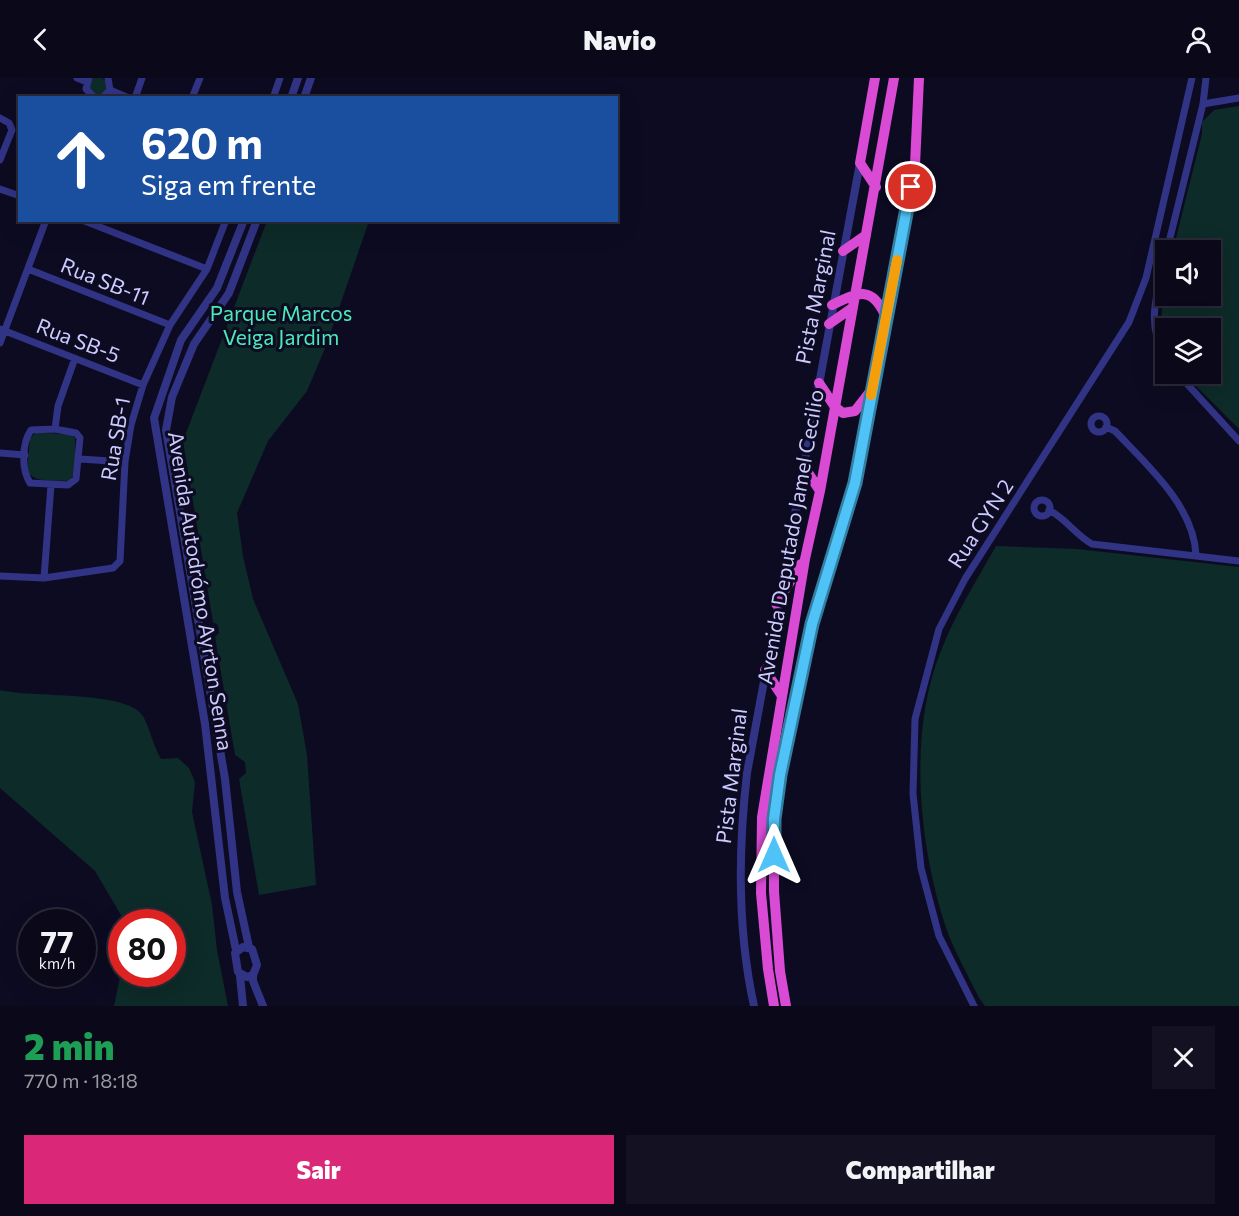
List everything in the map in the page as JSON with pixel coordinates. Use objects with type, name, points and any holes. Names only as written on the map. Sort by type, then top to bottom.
[{"type":"highway","points":[[875,78],[860,163],[876,187]]},
{"type":"highway","name":"Avenida Deputado Jamel Cecilio","points":[[774,1006],[761,893],[762,817],[805,559],[820,491],[894,78]]},
{"type":"highway","name":"Avenida Deputado Jamel Cecilio","points":[[786,1006],[780,971],[774,891],[774,819],[780,775],[812,624],[855,483],[915,165],[919,78]]},
{"type":"highway","points":[[843,250],[866,235]]},
{"type":"highway","points":[[832,305],[855,294],[876,298],[887,317]]},
{"type":"highway","points":[[829,324],[852,308]]},
{"type":"highway","points":[[819,383],[835,407],[843,413],[855,411],[873,388]]},
{"type":"highway","points":[[803,465],[820,491]]},
{"type":"highway","points":[[776,604],[805,559]]},
{"type":"highway","points":[[765,670],[783,696]]},
{"type":"street","points":[[77,78],[88,80],[88,92],[92,96]]},
{"type":"street","points":[[108,78],[110,90]]},
{"type":"street","points":[[136,96],[142,78]]},
{"type":"street","points":[[193,96],[200,78]]},
{"type":"street","points":[[274,96],[280,78]]},
{"type":"street","points":[[292,96],[298,78]]},
{"type":"street","points":[[305,96],[311,78]]},
{"type":"street","name":"Rua GYN 2","points":[[974,1006],[939,936],[921,868],[913,794],[915,719],[939,629],[964,579],[1129,322],[1146,278],[1192,78]]},
{"type":"street","points":[[1169,240],[1203,104],[1206,78]]},
{"type":"street","points":[[104,96],[110,90]]},
{"type":"street","points":[[110,90],[124,96]]},
{"type":"street","points":[[1203,104],[1239,98]]},
{"type":"street","points":[[0,118],[9,123],[12,130],[1,157]]},
{"type":"street","name":"Pista Marginal","points":[[754,1006],[743,940],[740,843],[747,773],[776,604],[860,163]]},
{"type":"street","points":[[0,189],[18,195]]},
{"type":"street","points":[[0,343],[2,329],[45,222]]},
{"type":"street","points":[[87,222],[207,269]]},
{"type":"street","name":"Rua SB-1","points":[[0,576],[44,578],[113,568],[120,561],[125,462],[131,425],[143,385],[170,325],[207,269],[225,222]]},
{"type":"street","name":"Avenida Autodrómo Ayrton Senna","points":[[243,222],[217,288],[181,340],[153,418],[205,724],[225,898],[236,950],[236,966],[240,976],[243,1006]]},
{"type":"street","name":"Avenida Autodrómo Ayrton Senna","points":[[256,222],[229,294],[194,344],[168,415],[167,444],[225,779],[237,892],[249,947],[257,961],[253,981],[263,1006]]},
{"type":"street","name":"Rua SB-11","points":[[28,269],[170,325]]},
{"type":"street","points":[[1155,335],[1153,320],[1156,306]]},
{"type":"street","name":"Rua SB-5","points":[[2,329],[143,385]]},
{"type":"street","points":[[55,429],[58,406],[75,358]]},
{"type":"street","points":[[1187,384],[1239,441]]},
{"type":"street","points":[[1106,427],[1115,431],[1174,498],[1195,541],[1196,555]]},
{"type":"street","points":[[31,429],[55,429],[75,433],[80,438],[80,459],[76,479],[68,485],[30,483],[25,475],[25,438],[31,429]]},
{"type":"street","points":[[0,453],[25,455]]},
{"type":"street","points":[[80,459],[125,462]]},
{"type":"street","points":[[44,578],[51,485]]},
{"type":"street","points":[[1050,510],[1081,538],[1092,544],[1239,561]]},
{"type":"street","points":[[177,563],[189,562]]},
{"type":"street","points":[[236,950],[249,947]]},
{"type":"street","points":[[240,976],[254,975]]},
{"type":"green space","points":[[98,77],[104,80],[107,86],[104,92],[98,95],[92,92],[89,86],[92,80]]},
{"type":"green space","points":[[1239,106],[1239,429],[1194,384],[1221,384],[1221,318],[1161,318],[1162,306],[1221,306],[1221,240],[1176,240],[1202,134],[1202,122],[1214,110]]},
{"type":"green space","name":"Parque Marcos Veiga Jardim","points":[[267,222],[369,222],[326,346],[307,391],[268,441],[237,513],[243,556],[253,599],[298,704],[307,755],[316,885],[259,895],[239,779],[246,773],[245,762],[235,755],[215,637],[219,633],[218,625],[213,622],[183,441]]},
{"type":"green space","points":[[37,432],[72,435],[75,438],[75,473],[69,481],[40,480],[27,471],[30,438]]},
{"type":"green space","points":[[996,546],[1077,549],[1239,567],[1239,1006],[985,1006],[979,998],[949,936],[934,884],[923,817],[920,782],[921,748],[924,714],[931,681],[941,651],[960,610]]},
{"type":"green space","points":[[0,690],[98,698],[133,708],[143,716],[161,759],[178,758],[189,768],[195,782],[192,812],[212,905],[217,950],[228,1006],[114,1006],[118,987],[186,987],[186,909],[117,909],[95,871],[0,788]]},
{"type":"slow traffic","points":[[871,395],[897,260]]},
{"type":"route","points":[[774,855],[774,819],[780,775],[812,624],[855,483],[911,187]]}]
